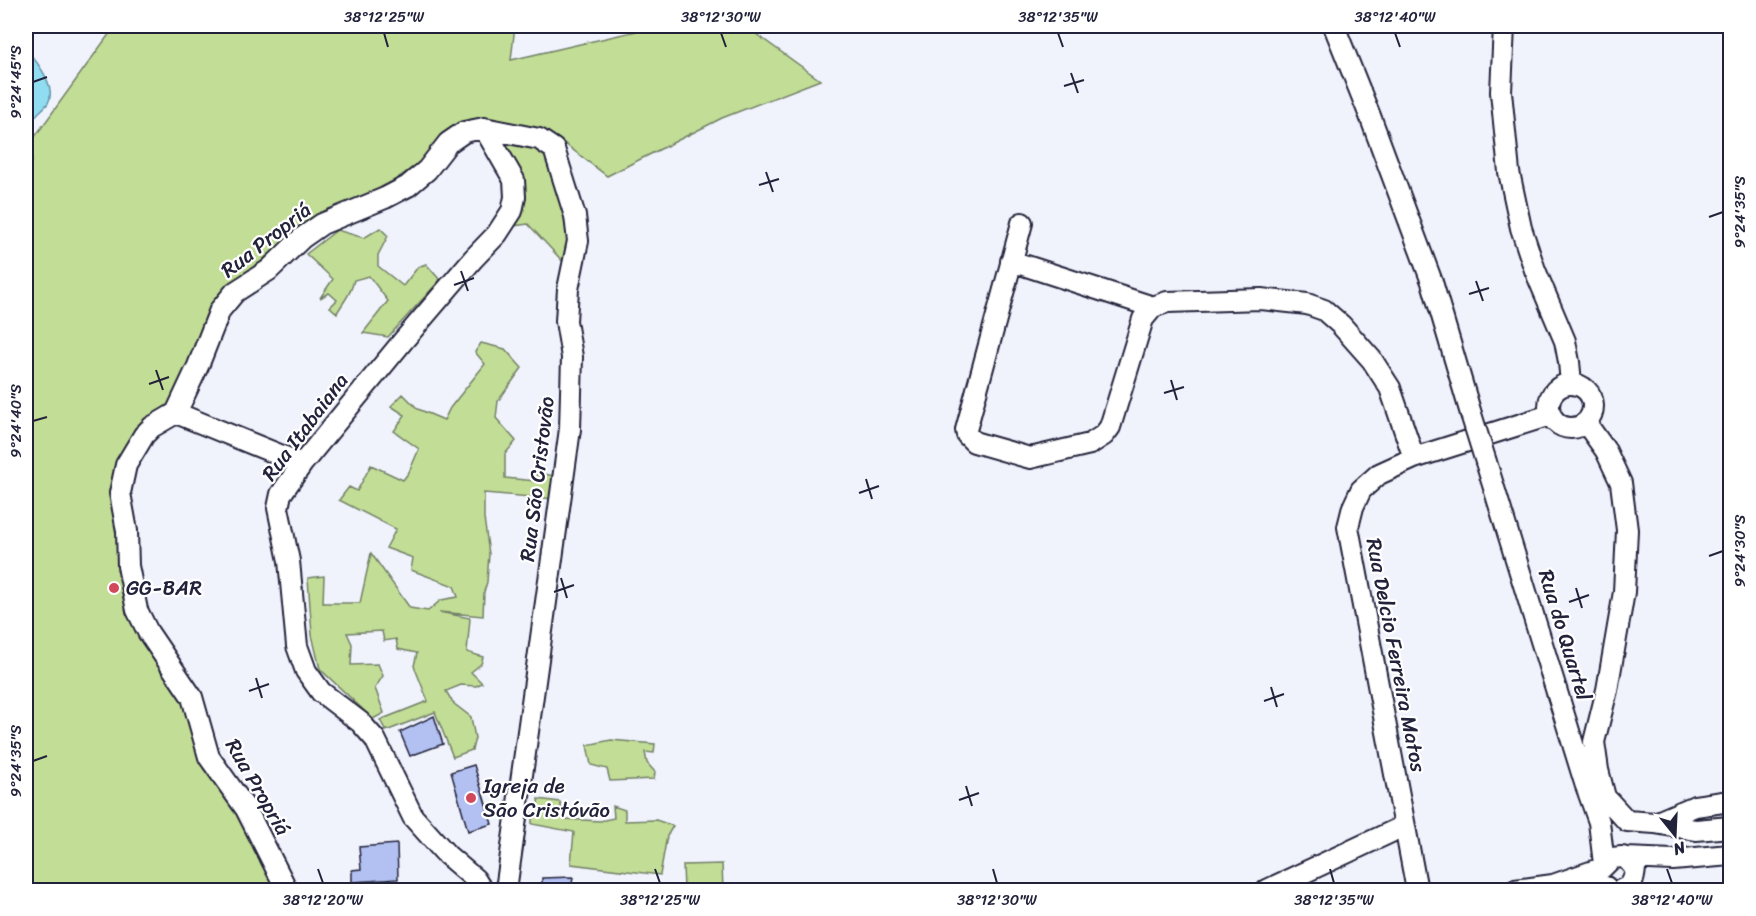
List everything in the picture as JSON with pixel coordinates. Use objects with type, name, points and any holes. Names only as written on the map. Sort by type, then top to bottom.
[{"type":"street","name":"Rua do Quartel","points":[[1334,26],[1431,282],[1585,783],[1618,879]]},
{"type":"street","points":[[1504,26],[1501,92],[1509,172],[1521,228],[1535,270],[1565,341],[1571,383]]},
{"type":"street","name":"Rua Propriá","points":[[286,891],[246,809],[209,757],[192,697],[148,632],[137,610],[128,566],[127,531],[120,493],[126,465],[144,435],[152,427],[176,413],[220,310],[235,292],[269,270],[302,238],[322,224],[386,198],[408,186],[427,170],[448,143],[464,132],[484,128]]},
{"type":"street","name":"Rua Itabaiana","points":[[482,891],[474,879],[447,855],[413,817],[375,739],[360,722],[321,692],[306,671],[297,646],[289,561],[278,508],[281,494],[302,464],[403,341],[497,234],[512,211],[515,197],[514,180],[484,128]]},
{"type":"street","name":"Rua São Cristovão","points":[[484,128],[539,139],[554,149],[575,216],[578,241],[568,289],[566,321],[572,357],[570,429],[506,891]]},
{"type":"street","points":[[1022,223],[966,430],[967,435],[974,442],[1030,458],[1090,444],[1104,435],[1110,427],[1143,319],[1153,308],[1167,302],[1261,299],[1307,304],[1324,310],[1341,325],[1372,360],[1390,388],[1414,458]]},
{"type":"street","points":[[1011,261],[1153,308]]},
{"type":"street","points":[[1571,383],[1588,391],[1593,404],[1593,411],[1586,423],[1573,428],[1559,425],[1550,415],[1550,398],[1554,391],[1571,383]]},
{"type":"street","points":[[176,413],[302,464]]},
{"type":"street","name":"Rua Delcio Ferreira Matos","points":[[1417,891],[1348,527],[1353,507],[1361,490],[1379,474],[1414,458],[1550,415]]},
{"type":"street","name":"Rua do Quartel","points":[[1586,423],[1606,451],[1621,483],[1628,530],[1624,592],[1607,690],[1594,742],[1605,797],[1627,821],[1696,830],[1731,827]]},
{"type":"street","points":[[1655,824],[1695,807],[1723,802],[1731,804]]},
{"type":"street","points":[[1267,891],[1404,826]]},
{"type":"street","points":[[1515,891],[1618,879],[1673,860],[1731,855]]},
{"type":"green space","points":[[115,26],[515,26],[511,60],[658,26],[745,26],[820,80],[722,118],[607,176],[556,137],[489,119],[449,131],[422,161],[386,186],[311,218],[220,297],[175,398],[143,425],[120,462],[110,498],[131,615],[187,699],[213,777],[280,890],[26,890],[26,149]]},
{"type":"green space","points":[[493,134],[551,154],[571,217],[567,266],[528,224],[513,226],[515,218]]},
{"type":"green space","points":[[380,228],[388,236],[378,255],[378,266],[403,286],[418,267],[426,264],[440,280],[388,337],[363,333],[388,301],[369,276],[354,280],[349,294],[337,313],[330,307],[337,300],[329,293],[320,298],[333,279],[306,254],[337,230],[364,238]]},
{"type":"green space","points":[[481,343],[505,349],[522,368],[498,401],[496,418],[516,441],[505,454],[505,478],[536,481],[536,472],[558,477],[555,499],[484,493],[484,518],[489,554],[483,616],[439,612],[470,618],[467,652],[483,657],[481,664],[471,672],[482,683],[476,686],[461,685],[446,691],[453,703],[471,717],[475,738],[472,750],[453,757],[435,712],[386,731],[380,720],[428,701],[414,666],[417,653],[398,649],[396,639],[384,641],[382,631],[347,633],[352,644],[351,665],[378,664],[383,676],[375,688],[384,713],[373,719],[320,669],[312,635],[308,578],[324,576],[323,603],[360,603],[371,553],[410,608],[428,611],[441,600],[458,597],[454,586],[411,570],[413,558],[386,548],[396,529],[339,500],[349,487],[357,491],[371,465],[403,480],[419,449],[394,431],[405,415],[391,406],[403,394],[418,409],[444,420],[450,408],[485,364],[475,352]]},
{"type":"green space","points":[[611,740],[655,744],[654,753],[645,752],[647,763],[655,772],[654,779],[610,781],[607,769],[591,765],[587,745]]},
{"type":"green space","points":[[538,799],[560,802],[565,819],[600,821],[614,818],[613,806],[625,810],[625,821],[656,820],[673,826],[667,836],[660,875],[571,864],[574,832],[532,824],[532,813],[539,814]]},
{"type":"green space","points":[[722,864],[723,890],[684,890],[683,865]]},
{"type":"water","points":[[26,50],[48,82],[50,97],[48,103],[33,120],[32,162],[26,170]]},
{"type":"building","points":[[434,716],[443,744],[410,756],[400,732]]},
{"type":"building","name":"Igreja de São Cristóvão","points":[[474,765],[492,824],[468,831],[451,772]]},
{"type":"building","points":[[397,844],[398,879],[352,882],[352,870],[361,869],[359,847]]},
{"type":"building","points":[[573,877],[571,890],[542,890],[542,878]]},
{"type":"place","name":"GG-BAR","points":[[114,588]]},
{"type":"place","name":"Igreja de São Cristóvão","points":[[471,798]]}]
